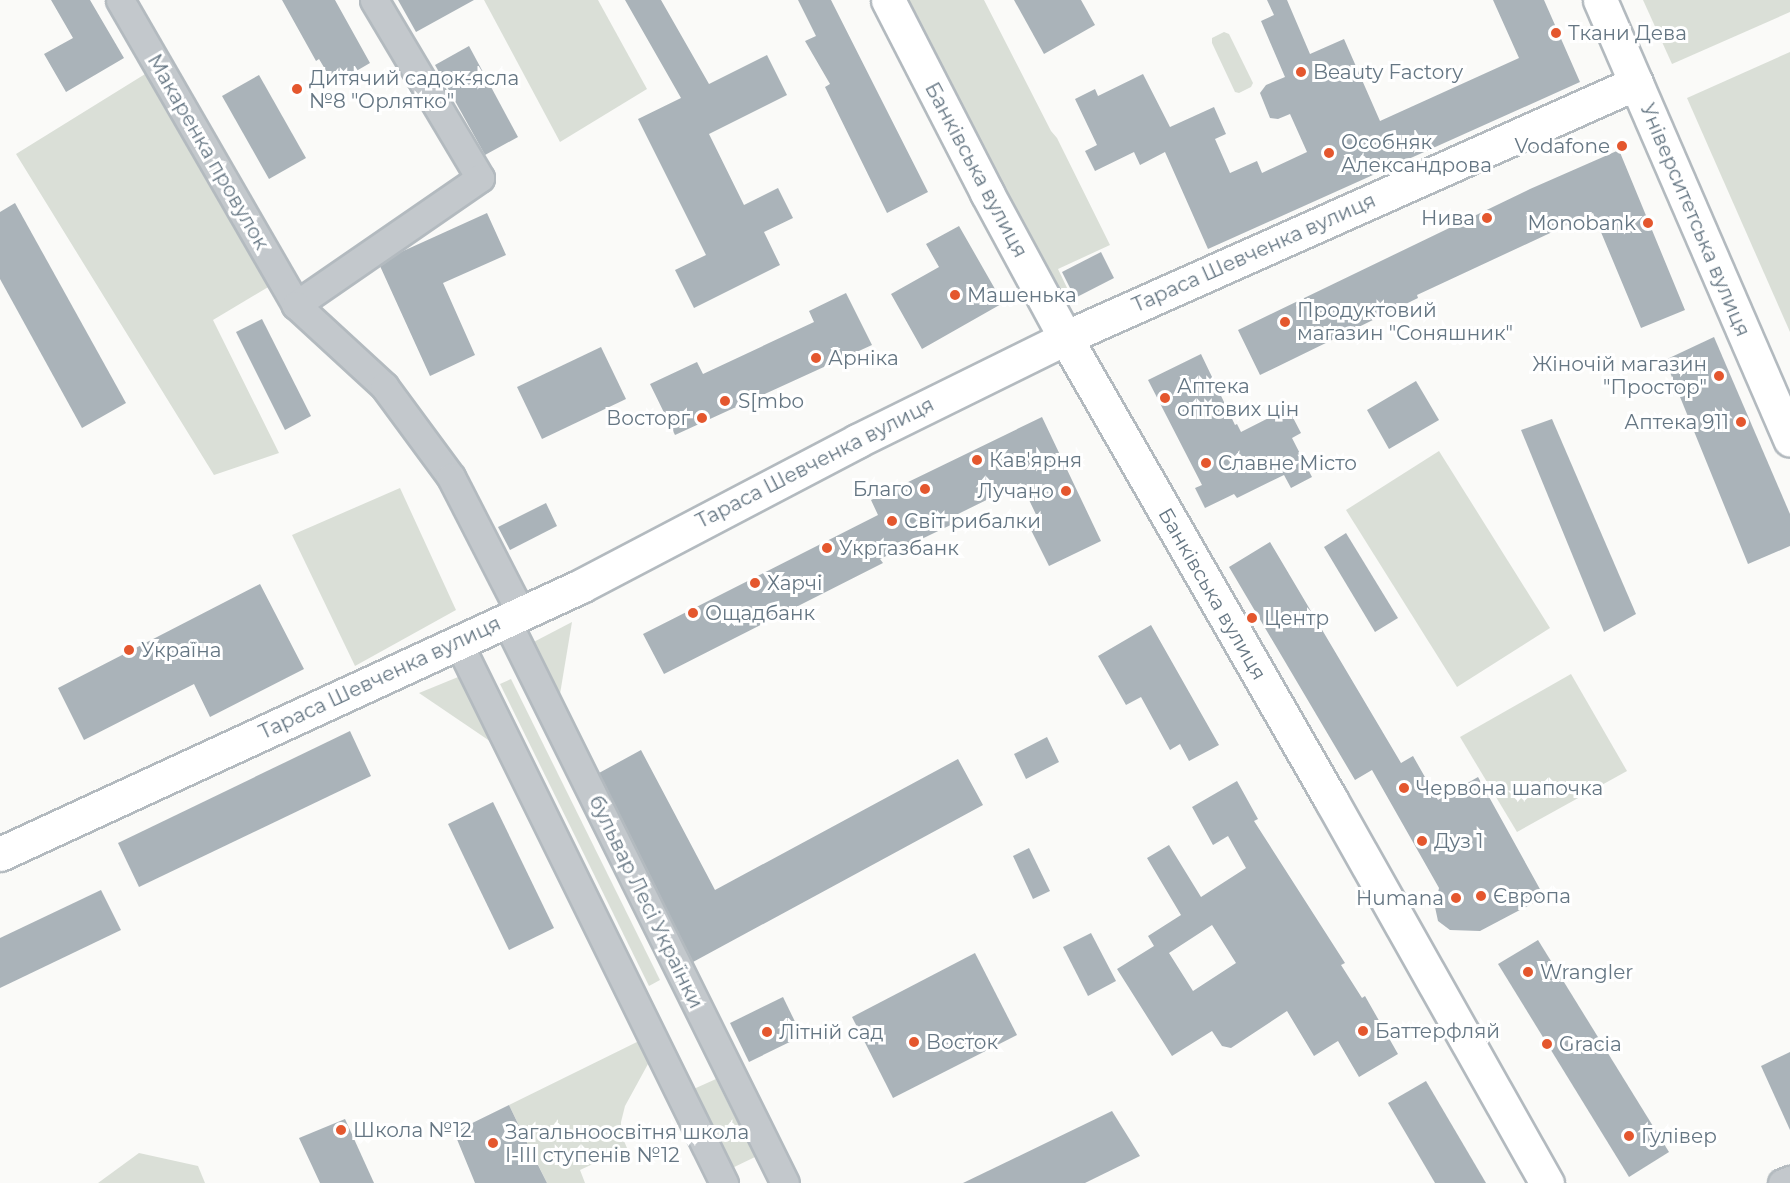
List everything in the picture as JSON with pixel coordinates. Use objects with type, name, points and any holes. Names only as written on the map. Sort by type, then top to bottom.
[{"type":"street","name":"Макаренка провулок","points":[[120,0],[297,305],[384,386],[451,477],[513,617]]},
{"type":"street","points":[[297,305],[480,178],[374,0]]},
{"type":"street","name":"Банківська вулиця","points":[[888,0],[987,193],[1065,337],[1331,800],[1547,1183]]},
{"type":"street","name":"Університетська вулиця","points":[[1600,0],[1781,399],[1790,440]]},
{"type":"street","name":"Тараса Шевченка вулиця","points":[[0,854],[581,586],[857,441],[1065,337],[1636,83]]},
{"type":"street","name":"бульвар Лесі Українки","points":[[513,617],[785,1183]]},
{"type":"street","points":[[458,642],[724,1183]]},
{"type":"street","points":[[1782,1183],[1790,1179]]},
{"type":"shaded area","points":[[484,0],[598,0],[647,89],[560,142]]},
{"type":"shaded area","points":[[907,0],[984,0],[1051,131],[1057,138],[1110,245],[1058,269],[1069,292],[1056,300]]},
{"type":"shaded area","points":[[1643,0],[1790,0],[1790,12],[1672,64]]},
{"type":"shaded area","points":[[1224,32],[1229,34],[1253,83],[1251,87],[1239,93],[1235,92],[1212,43],[1212,38]]},
{"type":"shaded area","points":[[1790,52],[1790,332],[1687,98]]},
{"type":"shaded area","points":[[150,71],[275,283],[213,320],[279,453],[214,475],[16,154]]},
{"type":"shaded area","points":[[1439,451],[1550,628],[1457,687],[1346,510]]},
{"type":"shaded area","points":[[400,488],[456,610],[355,666],[292,535]]},
{"type":"shaded area","points":[[572,622],[558,706],[526,646]]},
{"type":"shaded area","points":[[1571,674],[1627,771],[1517,832],[1460,737]]},
{"type":"shaded area","points":[[463,675],[503,750],[419,693]]},
{"type":"shaded area","points":[[511,679],[660,980],[649,986],[500,684]]},
{"type":"shaded area","points":[[641,1040],[648,1053],[648,1064],[625,1106],[621,1122],[621,1134],[627,1148],[580,1170],[585,1183],[547,1183],[509,1105]]},
{"type":"shaded area","points":[[716,1079],[755,1157],[726,1171],[687,1092]]},
{"type":"shaded area","points":[[139,1153],[198,1166],[205,1183],[98,1183]]},
{"type":"building","points":[[51,0],[90,0],[124,58],[66,92],[44,54],[73,38]]},
{"type":"building","points":[[282,0],[335,0],[370,63],[334,84],[319,59],[316,61]]},
{"type":"building","points":[[398,0],[474,0],[416,32]]},
{"type":"building","points":[[625,0],[661,0],[709,84],[767,55],[787,95],[709,134],[744,205],[778,188],[793,218],[764,232],[780,265],[694,308],[675,270],[706,255],[638,119],[681,98]]},
{"type":"building","points":[[798,0],[831,0],[928,192],[887,213],[825,87],[830,84],[805,41],[816,36]]},
{"type":"building","points":[[1014,0],[1081,0],[1095,25],[1044,54]]},
{"type":"building","points":[[1267,0],[1287,0],[1310,54],[1344,39],[1380,121],[1519,58],[1493,0],[1544,0],[1580,82],[1208,249],[1165,152],[1140,165],[1134,152],[1095,171],[1085,151],[1097,145],[1075,99],[1095,89],[1098,96],[1143,74],[1170,127],[1214,107],[1226,134],[1215,139],[1230,173],[1257,161],[1262,173],[1307,152],[1290,114],[1278,119],[1270,118],[1260,93],[1266,85],[1285,77],[1261,21],[1274,15]]},
{"type":"building","points":[[469,46],[518,137],[485,155],[435,65]]},
{"type":"building","points":[[259,75],[306,158],[269,179],[222,96]]},
{"type":"building","points":[[1619,150],[1685,310],[1641,328],[1593,213],[1417,295],[1418,298],[1260,375],[1238,330],[1530,189]]},
{"type":"building","points":[[15,203],[126,403],[82,428],[0,279],[0,212]]},
{"type":"building","points":[[487,213],[506,255],[443,283],[475,355],[430,376],[380,266],[401,252]]},
{"type":"building","points":[[959,226],[1003,303],[922,349],[891,294],[939,267],[926,244]]},
{"type":"building","points":[[1101,252],[1114,278],[1075,298],[1062,272]]},
{"type":"building","points":[[846,293],[872,345],[675,435],[650,384],[697,362],[703,374],[814,322],[809,311]]},
{"type":"building","points":[[262,319],[311,416],[285,430],[236,332]]},
{"type":"building","points":[[1714,337],[1790,514],[1790,546],[1748,564],[1665,360]]},
{"type":"building","points":[[601,347],[626,399],[542,439],[517,387]]},
{"type":"building","points":[[1201,354],[1235,425],[1237,424],[1241,432],[1288,408],[1301,433],[1292,438],[1312,477],[1291,488],[1284,475],[1237,498],[1234,494],[1205,508],[1195,488],[1202,485],[1148,380]]},
{"type":"building","points":[[1416,381],[1439,420],[1389,449],[1367,410]]},
{"type":"building","points":[[1042,417],[1101,541],[1049,566],[1031,530],[1041,525],[1021,483],[956,515],[959,521],[880,559],[883,563],[664,674],[643,634],[878,515],[871,500]]},
{"type":"building","points":[[1552,419],[1636,614],[1604,632],[1521,430]]},
{"type":"building","points":[[546,503],[557,526],[510,550],[498,527]]},
{"type":"building","points":[[1346,533],[1398,618],[1375,632],[1324,547]]},
{"type":"building","points":[[1270,542],[1401,763],[1413,756],[1438,800],[1478,777],[1541,891],[1541,899],[1480,931],[1450,930],[1438,921],[1435,907],[1439,888],[1372,770],[1355,780],[1229,567]]},
{"type":"building","points":[[260,584],[304,669],[210,717],[194,684],[84,740],[58,688]]},
{"type":"building","points":[[1151,625],[1219,745],[1189,761],[1180,744],[1170,750],[1141,697],[1126,705],[1098,656]]},
{"type":"building","points":[[350,731],[371,776],[139,887],[118,843]]},
{"type":"building","points":[[1047,737],[1059,762],[1026,779],[1014,754]]},
{"type":"building","points":[[641,750],[715,890],[958,759],[983,805],[693,962],[599,773]]},
{"type":"building","points":[[1237,781],[1258,819],[1254,821],[1345,963],[1341,965],[1362,998],[1365,996],[1398,1054],[1359,1077],[1338,1041],[1314,1056],[1287,1011],[1231,1048],[1222,1046],[1212,1031],[1172,1056],[1117,969],[1154,946],[1148,936],[1181,915],[1147,858],[1169,845],[1201,897],[1246,868],[1228,836],[1213,845],[1192,807]],"holes":[[[1212,925],[1236,963],[1193,991],[1169,953]]]},
{"type":"building","points":[[493,802],[554,928],[509,950],[448,824]]},
{"type":"building","points":[[1029,848],[1050,891],[1033,899],[1013,856]]},
{"type":"building","points":[[101,890],[121,930],[0,988],[0,938]]},
{"type":"building","points":[[1091,933],[1116,981],[1088,996],[1063,947]]},
{"type":"building","points":[[1538,940],[1669,1152],[1629,1177],[1498,964]]},
{"type":"building","points":[[975,953],[1017,1035],[893,1098],[852,1017]]},
{"type":"building","name":"Літній сад","points":[[783,997],[802,1036],[749,1062],[730,1023]]},
{"type":"building","points":[[1790,1052],[1790,1130],[1761,1066]]},
{"type":"building","points":[[1426,1081],[1486,1183],[1435,1183],[1388,1103]]},
{"type":"building","name":"Загальноосвітня школа І-ІІІ ступенів №12","points":[[509,1105],[547,1183],[475,1183],[454,1132]]},
{"type":"building","points":[[1112,1111],[1140,1156],[1085,1183],[963,1183]]},
{"type":"building","points":[[345,1119],[374,1183],[320,1183],[299,1138]]},
{"type":"place","name":"Ткани Дева","points":[[1556,33]]},
{"type":"place","name":"Beauty Factory","points":[[1301,72]]},
{"type":"place","name":"Дитячий садок-ясла №8 \"Орлятко\"","points":[[297,89]]},
{"type":"place","name":"Vodafone","points":[[1622,146]]},
{"type":"place","name":"Особняк Александрова","points":[[1329,153]]},
{"type":"place","name":"Нива","points":[[1487,218]]},
{"type":"place","name":"Monobank","points":[[1648,223]]},
{"type":"place","name":"Машенька","points":[[955,295]]},
{"type":"place","name":"Продуктовий магазин \"Соняшник\"","points":[[1285,322]]},
{"type":"place","name":"Арніка","points":[[816,358]]},
{"type":"place","name":"Жіночій магазин \"Простор\"","points":[[1719,376]]},
{"type":"place","name":"Аптека оптових цін","points":[[1165,398]]},
{"type":"place","name":"S[mbo","points":[[725,401]]},
{"type":"place","name":"Восторг","points":[[702,418]]},
{"type":"place","name":"Аптека 911","points":[[1741,422]]},
{"type":"place","name":"Кав'ярня","points":[[977,460]]},
{"type":"place","name":"Славне Місто","points":[[1206,463]]},
{"type":"place","name":"Благо","points":[[925,489]]},
{"type":"place","name":"Лучано","points":[[1066,491]]},
{"type":"place","name":"Світ рибалки","points":[[892,521]]},
{"type":"place","name":"Укргазбанк","points":[[827,548]]},
{"type":"place","name":"Харчі","points":[[755,583]]},
{"type":"place","name":"Ощадбанк","points":[[693,613]]},
{"type":"place","name":"Центр","points":[[1252,618]]},
{"type":"place","name":"Україна","points":[[129,650]]},
{"type":"place","name":"Червона шапочка","points":[[1404,788]]},
{"type":"place","name":"Дуз 1","points":[[1422,841]]},
{"type":"place","name":"Європа","points":[[1481,896]]},
{"type":"place","name":"Humana","points":[[1456,898]]},
{"type":"place","name":"Wrangler","points":[[1528,972]]},
{"type":"place","name":"Баттерфляй","points":[[1363,1031]]},
{"type":"place","name":"Літній сад","points":[[767,1032]]},
{"type":"place","name":"Восток","points":[[914,1042]]},
{"type":"place","name":"Gracia","points":[[1547,1044]]},
{"type":"place","name":"Школа №12","points":[[341,1130]]},
{"type":"place","name":"Гулівер","points":[[1629,1136]]},
{"type":"place","name":"Загальноосвітня школа І-ІІІ ступенів №12","points":[[493,1143]]}]
